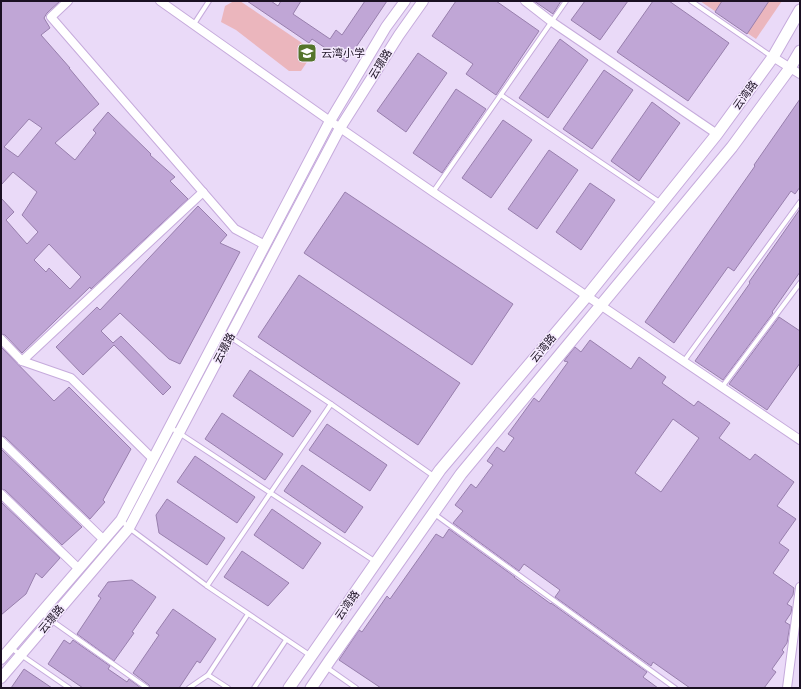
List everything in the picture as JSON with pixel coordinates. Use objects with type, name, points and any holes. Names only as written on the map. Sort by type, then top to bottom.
[{"type":"main road","name":"云湾路","points":[[289,688],[445,464],[587,296],[660,203],[717,134],[773,57],[800,10]]},
{"type":"main road","name":"云湾路","points":[[311,688],[461,474],[732,147],[790,68],[800,51]]},
{"type":"street","points":[[68,1],[50,17],[235,229],[265,245]]},
{"type":"street","points":[[160,1],[433,192],[800,440]]},
{"type":"street","name":"云璟路","points":[[1,659],[121,520],[330,120],[386,27],[405,1]]},
{"type":"street","name":"云璟路","points":[[1,678],[129,528],[340,128],[399,35],[424,1]]},
{"type":"street","points":[[525,1],[552,22],[717,134]]},
{"type":"street","points":[[773,57],[800,74]]},
{"type":"street","points":[[22,361],[202,192]]},
{"type":"street","points":[[1,339],[22,361],[71,378],[153,459]]},
{"type":"street","points":[[1,441],[104,540]]},
{"type":"street","points":[[1,494],[79,569]]},
{"type":"street","points":[[788,688],[797,634],[800,587]]},
{"type":"lane","points":[[194,24],[209,1]]},
{"type":"lane","points":[[433,192],[566,1]]},
{"type":"lane","points":[[691,1],[773,57]]},
{"type":"lane","points":[[501,94],[660,203]]},
{"type":"lane","points":[[684,361],[800,202]]},
{"type":"lane","points":[[722,387],[800,283]]},
{"type":"lane","points":[[220,330],[331,404],[436,477]]},
{"type":"lane","points":[[207,586],[331,404]]},
{"type":"lane","points":[[170,427],[377,562]]},
{"type":"lane","points":[[433,513],[675,688]]},
{"type":"lane","points":[[121,520],[129,528],[207,586],[311,656]]},
{"type":"lane","points":[[41,612],[147,688]]},
{"type":"lane","points":[[189,688],[208,675],[248,614]]},
{"type":"lane","points":[[254,688],[286,640]]},
{"type":"lane","points":[[11,647],[69,688]]},
{"type":"lane","points":[[326,666],[356,688]]},
{"type":"lane","points":[[208,675],[228,688]]},
{"type":"shaded area","points":[[234,1],[240,1],[302,43],[310,52],[307,62],[301,71],[289,71],[236,30],[221,22],[225,6]]},
{"type":"shaded area","points":[[700,1],[782,1],[756,39]]},
{"type":"building","points":[[1,1],[60,1],[47,13],[44,18],[50,28],[41,35],[99,104],[55,143],[75,160],[96,133],[93,130],[108,112],[151,154],[150,155],[175,177],[170,181],[188,199],[91,289],[90,287],[22,353],[5,335],[1,334],[1,198],[14,212],[6,220],[27,244],[38,232],[22,215],[37,192],[13,172],[1,185]],"holes":[[[29,119],[42,128],[18,157],[4,147]],[[49,244],[81,277],[70,289],[49,268],[46,272],[34,260]]]},
{"type":"building","points":[[247,1],[271,1],[278,6],[281,1],[301,1],[293,14],[330,39],[336,30],[342,35],[365,1],[387,1],[346,62],[312,39],[309,43]]},
{"type":"building","points":[[456,1],[496,1],[539,31],[496,95],[466,74],[473,64],[432,36]]},
{"type":"building","points":[[534,1],[561,1],[553,14]]},
{"type":"building","points":[[585,1],[628,1],[600,40],[571,20]]},
{"type":"building","points":[[653,1],[669,1],[729,43],[688,101],[617,52]]},
{"type":"building","points":[[722,1],[769,1],[747,34],[715,12]]},
{"type":"building","points":[[560,39],[588,60],[548,118],[519,98]]},
{"type":"building","points":[[418,53],[447,73],[406,132],[377,111]]},
{"type":"building","points":[[604,70],[633,90],[592,149],[563,129]]},
{"type":"building","points":[[456,89],[486,109],[442,173],[413,153]]},
{"type":"building","points":[[800,99],[800,187],[795,194],[791,191],[734,271],[728,267],[674,343],[645,322],[755,166],[754,165]]},
{"type":"building","points":[[652,102],[680,123],[639,181],[611,161]]},
{"type":"building","points":[[503,120],[532,140],[491,198],[462,178]]},
{"type":"building","points":[[549,150],[578,170],[537,229],[508,209]]},
{"type":"building","points":[[590,183],[615,200],[581,250],[556,232]]},
{"type":"building","points":[[345,192],[513,304],[472,365],[304,253]]},
{"type":"building","points":[[198,206],[227,235],[220,243],[240,252],[180,364],[169,359],[120,313],[101,331],[113,343],[121,336],[171,387],[163,395],[114,345],[83,375],[56,347],[97,307],[100,310]]},
{"type":"building","points":[[800,209],[800,272],[772,312],[773,313],[723,380],[695,361]]},
{"type":"building","points":[[299,275],[460,383],[418,445],[258,337]]},
{"type":"building","points":[[779,317],[800,331],[800,363],[767,410],[729,384]]},
{"type":"building","points":[[590,340],[631,369],[639,357],[666,377],[662,383],[694,406],[698,401],[730,423],[719,438],[750,460],[755,454],[794,482],[777,506],[796,519],[779,543],[789,550],[773,573],[794,588],[793,595],[787,604],[792,607],[791,613],[785,622],[790,625],[787,643],[782,650],[784,652],[772,669],[776,672],[764,688],[690,688],[653,662],[651,666],[555,597],[560,590],[524,564],[519,571],[453,523],[463,511],[455,505],[471,484],[476,488],[493,465],[487,461],[497,447],[504,452],[514,438],[508,434],[534,398],[539,402],[568,362],[564,361],[575,347],[581,352]],"holes":[[[673,419],[699,438],[661,492],[635,473]]]},
{"type":"building","points":[[1,347],[54,401],[69,387],[131,449],[103,500],[105,502],[90,519],[5,437],[1,436]]},
{"type":"building","points":[[250,370],[311,411],[293,437],[233,396]]},
{"type":"building","points":[[222,413],[283,454],[265,480],[205,439]]},
{"type":"building","points":[[327,424],[387,465],[370,491],[309,450]]},
{"type":"building","points":[[1,449],[82,527],[62,545],[5,490],[1,489]]},
{"type":"building","points":[[195,456],[255,497],[237,523],[177,482]]},
{"type":"building","points":[[302,465],[363,507],[345,533],[284,491]]},
{"type":"building","points":[[167,499],[225,538],[207,565],[159,533],[156,515]]},
{"type":"building","points":[[1,502],[60,558],[42,578],[36,573],[26,594],[1,615]]},
{"type":"building","points":[[272,509],[321,543],[303,569],[254,535]]},
{"type":"building","points":[[449,529],[647,672],[643,677],[658,688],[381,688],[339,660],[359,630],[362,632],[387,596],[390,599],[436,534],[443,538]]},
{"type":"building","points":[[242,551],[289,583],[268,606],[224,577]]},
{"type":"building","points":[[132,580],[156,597],[132,632],[134,633],[114,661],[77,634],[101,598],[98,596],[108,582]]},
{"type":"building","points":[[173,609],[216,639],[200,663],[197,661],[179,688],[150,688],[149,685],[133,673],[159,635],[156,633]]},
{"type":"building","points":[[64,640],[70,644],[73,640],[110,666],[108,669],[127,682],[129,679],[141,688],[83,688],[48,664]]},
{"type":"building","points":[[24,669],[52,688],[11,688]]},
{"type":"place","name":"云湾小学","points":[[307,53]]}]
